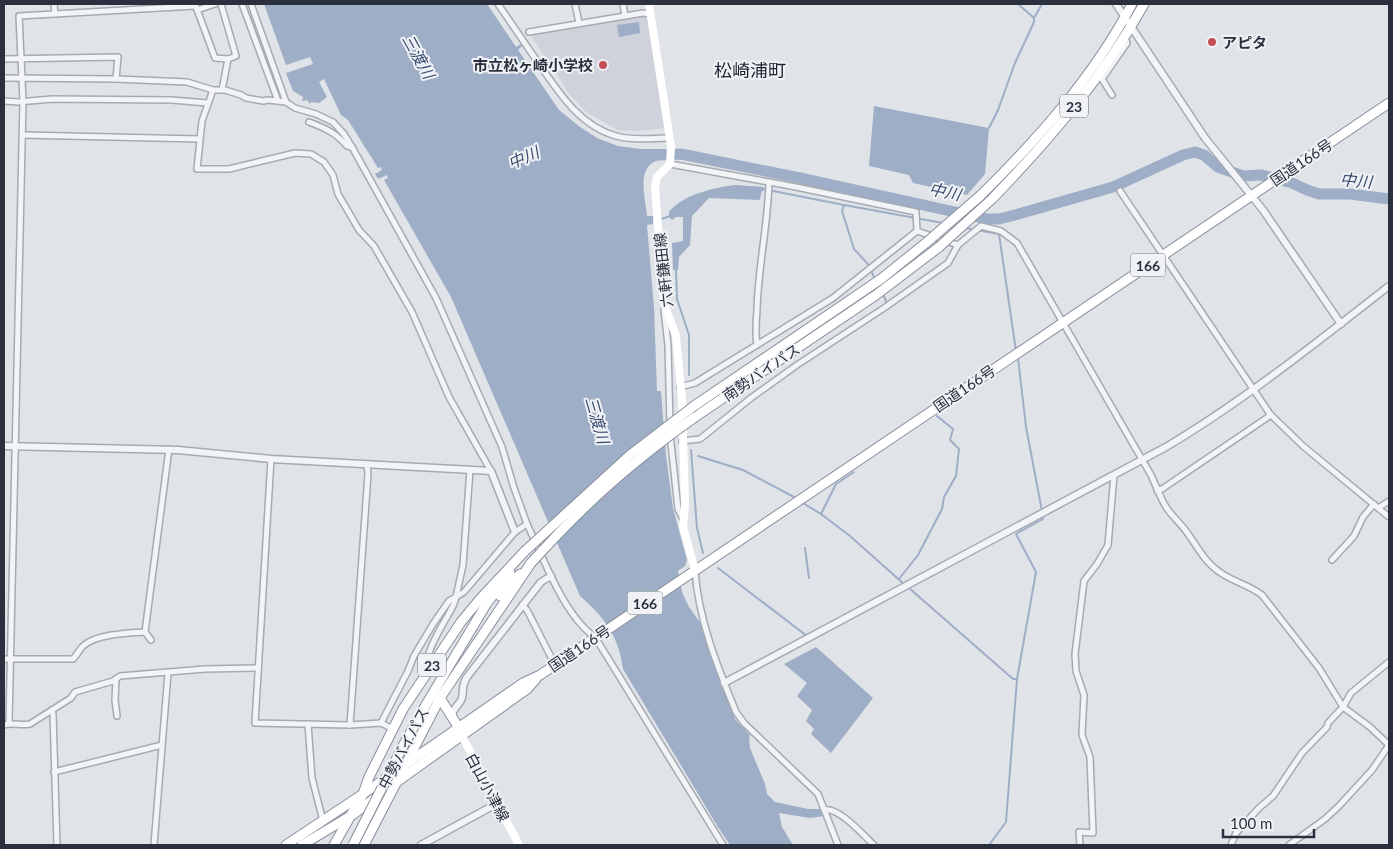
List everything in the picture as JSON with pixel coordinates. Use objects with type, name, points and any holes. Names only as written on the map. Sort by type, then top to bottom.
[{"type":"highway","name":"南勢バイパス","points":[[540,537],[630,455],[694,406],[881,279],[980,196],[1010,168],[1046,128],[1085,77],[1132,4]]},
{"type":"highway","name":"南勢バイパス","points":[[406,764],[441,700],[528,556],[636,462],[695,417],[885,288],[939,246],[992,198],[1056,129],[1095,80],[1131,27],[1144,4]]},
{"type":"highway","name":"国道166号","points":[[460,732],[523,683],[540,675],[1389,102]]},
{"type":"highway","name":"中勢バイパス","points":[[353,845],[403,746],[456,654],[511,583],[540,537]]},
{"type":"highway","name":"23","points":[[334,845],[363,794],[392,729],[424,676],[468,614],[528,556]]},
{"type":"highway","points":[[441,700],[460,732]]},
{"type":"highway","name":"23","points":[[286,845],[406,764],[460,732]]},
{"type":"highway","name":"23","points":[[302,845],[352,815],[460,732]]},
{"type":"highway","name":"23","points":[[364,845],[406,764]]},
{"type":"highway","name":"23","points":[[333,814],[360,791],[369,777]]},
{"type":"main road","points":[[649,4],[671,142],[670,164]]},
{"type":"main road","name":"六軒鎌田線","points":[[670,164],[660,173],[656,181],[657,216],[664,302],[676,336],[685,504],[683,527],[695,570]]},
{"type":"main road","name":"白山小津線","points":[[460,732],[519,845]]},
{"type":"street","points":[[54,4],[55,14]]},
{"type":"street","points":[[215,4],[196,7],[152,6],[19,16],[23,135],[11,659],[6,724],[22,726],[30,724],[71,698],[75,692],[120,676],[205,669],[258,668]]},
{"type":"street","points":[[196,7],[215,58],[228,59],[236,56],[221,4]]},
{"type":"street","points":[[242,4],[278,101]]},
{"type":"street","points":[[251,4],[286,102]]},
{"type":"street","points":[[498,4],[563,99],[583,117],[604,131],[622,138],[671,142]]},
{"type":"street","points":[[576,4],[579,24]]},
{"type":"street","points":[[622,4],[624,16]]},
{"type":"street","points":[[1116,4],[1205,138],[1263,210],[1340,324]]},
{"type":"street","points":[[529,32],[643,12],[650,14]]},
{"type":"street","points":[[1112,95],[1102,79],[1127,42],[1124,36]]},
{"type":"street","points":[[4,60],[118,57],[116,79]]},
{"type":"street","points":[[222,90],[228,59]]},
{"type":"street","points":[[4,78],[21,80],[116,79],[187,82],[212,91],[222,90],[246,98],[286,102],[295,108],[316,114],[333,122],[352,147],[436,298],[502,447],[527,524],[569,609],[587,632],[595,637],[723,845]]},
{"type":"street","points":[[212,91],[207,103],[199,139],[197,169],[219,170],[235,168],[301,152],[316,155],[324,162],[334,175],[338,194],[359,230],[374,246],[412,312],[450,397],[491,471],[515,532]]},
{"type":"street","points":[[4,100],[18,102],[52,99],[172,100],[207,103]]},
{"type":"street","points":[[310,122],[328,128],[347,146],[352,147]]},
{"type":"street","points":[[23,135],[199,139]]},
{"type":"street","points":[[670,164],[769,187],[916,212],[917,231]]},
{"type":"street","points":[[757,345],[757,293],[769,187]]},
{"type":"street","points":[[1120,191],[1272,416],[1303,446],[1389,517]]},
{"type":"street","points":[[682,441],[700,439],[751,398],[948,263],[958,245],[980,226],[995,228],[1017,243],[1152,475],[1157,490],[1168,509],[1203,556],[1226,576],[1250,586],[1265,598],[1319,668],[1342,707],[1370,727],[1389,748],[1339,806],[1325,819],[1289,845]]},
{"type":"street","points":[[917,231],[958,245]]},
{"type":"street","points":[[680,387],[695,383],[750,353],[757,345],[833,298],[917,231]]},
{"type":"street","points":[[724,683],[1114,475],[1201,425],[1253,389],[1389,286]]},
{"type":"street","points":[[833,298],[839,308]]},
{"type":"street","points":[[664,302],[668,346],[668,404],[674,483],[678,509],[683,520]]},
{"type":"street","points":[[845,316],[853,328]]},
{"type":"street","points":[[766,379],[770,385]]},
{"type":"street","points":[[1157,490],[1162,489],[1272,416]]},
{"type":"street","points":[[4,446],[169,450],[271,459],[491,471]]},
{"type":"street","points":[[151,640],[145,632],[169,450]]},
{"type":"street","points":[[271,459],[255,723],[381,724],[392,729]]},
{"type":"street","points":[[350,725],[367,464]]},
{"type":"street","points":[[424,676],[426,658],[454,606],[463,566],[470,470]]},
{"type":"street","points":[[1080,845],[1080,832],[1093,833],[1090,757],[1082,735],[1084,695],[1076,672],[1076,654],[1084,581],[1108,545],[1114,475]]},
{"type":"street","points":[[1332,560],[1354,536],[1363,517],[1376,506],[1389,501]]},
{"type":"street","points":[[381,724],[432,624],[449,601],[464,592],[515,532],[527,524]]},
{"type":"street","points":[[695,570],[707,633],[724,683],[739,716],[818,794],[838,845]]},
{"type":"street","points":[[452,716],[453,709],[462,698],[465,680],[541,582],[552,576]]},
{"type":"street","points":[[522,605],[527,610],[551,657]]},
{"type":"street","points":[[4,659],[73,659],[79,654],[82,647],[97,640],[108,636],[145,632]]},
{"type":"street","points":[[1231,845],[1236,833],[1273,796],[1306,748],[1327,727],[1351,693],[1389,662]]},
{"type":"street","points":[[154,845],[168,673]]},
{"type":"street","points":[[116,679],[115,700],[117,716]]},
{"type":"street","points":[[441,700],[449,704],[458,703]]},
{"type":"street","points":[[52,710],[57,845]]},
{"type":"street","points":[[308,724],[312,778],[322,821]]},
{"type":"street","points":[[54,772],[162,745]]},
{"type":"street","points":[[421,845],[498,804]]},
{"type":"street","points":[[825,810],[833,810],[846,818],[874,845]]},
{"type":"shaded area","name":"市立松ヶ崎小学校","points":[[643,16],[648,19],[666,128],[639,131],[617,130],[586,112],[570,95],[530,34]]},
{"type":"water","name":"三渡川","points":[[264,4],[487,4],[516,47],[521,44],[522,46],[518,50],[559,110],[597,138],[618,146],[640,149],[666,149],[666,159],[656,161],[645,172],[644,189],[647,216],[653,216],[653,224],[647,225],[654,308],[657,391],[661,391],[666,456],[673,508],[687,560],[685,566],[678,571],[682,592],[689,607],[702,625],[735,719],[750,735],[750,748],[765,784],[767,794],[775,802],[808,809],[822,809],[825,816],[810,818],[779,813],[782,827],[793,845],[730,845],[718,827],[623,669],[618,647],[609,628],[580,596],[451,297],[384,180],[388,178],[387,175],[378,179],[375,174],[382,170],[381,167],[378,168],[348,120],[341,115],[324,79],[319,82],[327,97],[319,103],[311,102],[310,104],[307,100],[302,101],[303,97],[293,91],[286,73],[313,64],[310,57],[286,65]]},
{"type":"water","points":[[639,22],[640,33],[619,37],[617,25]]},
{"type":"water","points":[[874,106],[989,128],[985,174],[967,195],[913,183],[909,175],[869,166]]},
{"type":"water","points":[[735,185],[764,187],[764,189],[760,200],[709,198],[692,216],[690,245],[679,257],[678,270],[673,270],[672,243],[683,241],[683,217],[676,217],[672,220],[669,217],[669,212],[691,196],[708,190]]},
{"type":"water","points":[[816,647],[873,698],[831,753],[811,734],[814,729],[806,721],[812,710],[797,696],[807,683],[784,664]]},
{"type":"waterway","points":[[1018,4],[1034,18]]},
{"type":"waterway","points":[[989,128],[998,110],[1034,18],[1042,4]]},
{"type":"waterway","name":"中川","points":[[659,155],[681,154],[987,219],[999,219],[1015,215],[1113,187],[1183,155],[1195,152],[1204,155],[1218,167],[1243,176],[1262,175],[1292,183],[1319,194],[1350,194],[1389,199]]},
{"type":"waterway","points":[[763,189],[844,205],[842,211],[854,249],[867,263],[875,279]]},
{"type":"waterway","points":[[844,205],[943,223]]},
{"type":"waterway","points":[[661,219],[671,216]]},
{"type":"waterway","points":[[965,228],[999,234],[1016,351]]},
{"type":"waterway","points":[[676,269],[677,299],[689,335],[689,375]]},
{"type":"waterway","points":[[883,294],[886,301]]},
{"type":"waterway","points":[[1018,358],[1026,427],[1042,511]]},
{"type":"waterway","points":[[899,579],[918,555],[942,509],[944,497],[956,476],[959,449],[950,440],[953,429],[937,416]]},
{"type":"waterway","points":[[691,450],[697,528],[703,553]]},
{"type":"waterway","points":[[698,456],[743,470],[796,498]]},
{"type":"waterway","points":[[821,514],[836,484],[854,472]]},
{"type":"waterway","points":[[801,502],[821,514],[850,536],[905,585]]},
{"type":"waterway","points":[[989,845],[1006,822],[1017,679],[1036,572],[1016,534],[1043,519],[1042,516]]},
{"type":"waterway","points":[[805,548],[809,578]]},
{"type":"waterway","points":[[718,568],[807,636]]},
{"type":"waterway","points":[[909,588],[1013,679],[1017,679]]},
{"type":"place","name":"アピタ","points":[[1212,42]]},
{"type":"place","name":"市立松ヶ崎小学校","points":[[603,65]]},
{"type":"district","name":"松崎浦町","points":[[750,70]]}]
